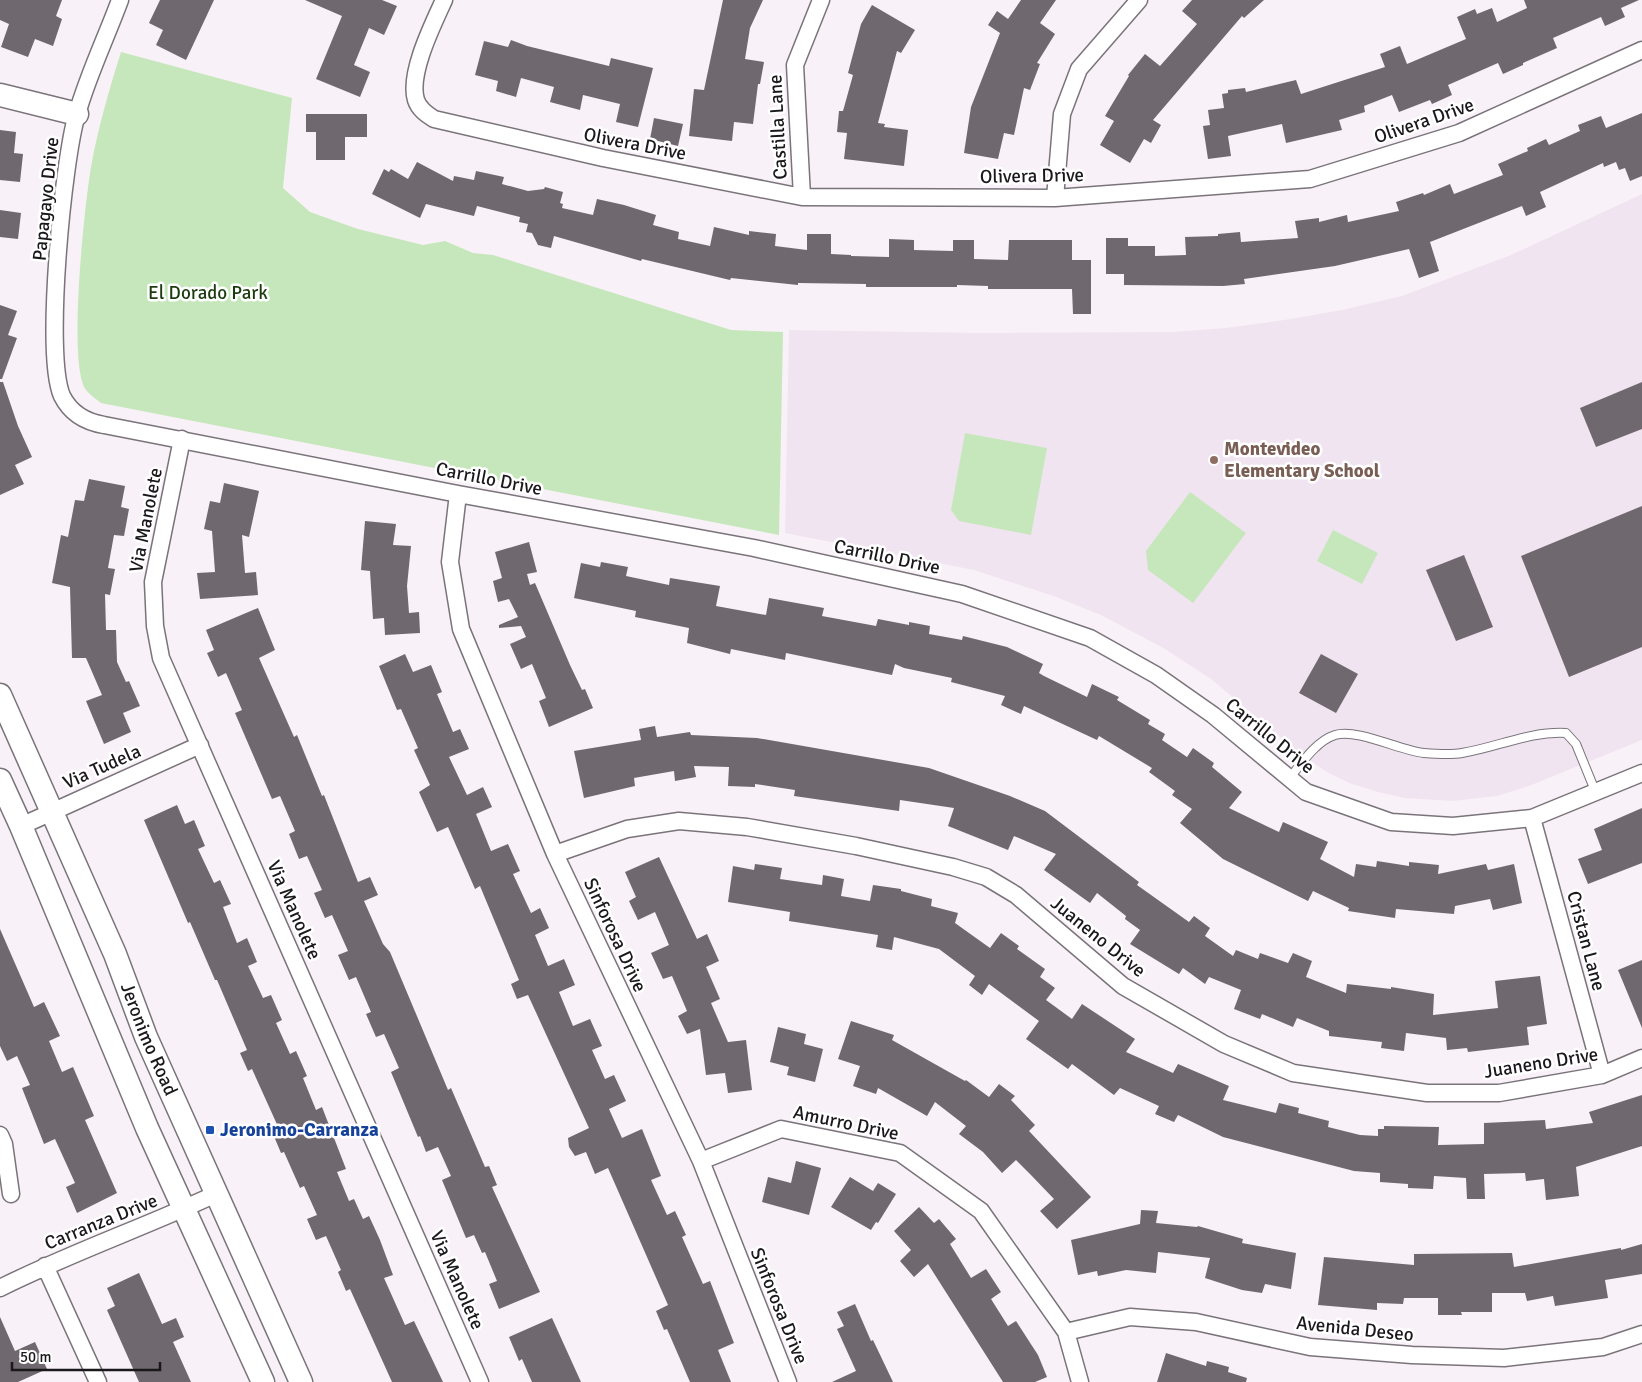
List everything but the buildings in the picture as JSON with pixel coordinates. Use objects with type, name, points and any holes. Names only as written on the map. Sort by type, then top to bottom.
[{"type":"main road","points":[[0,95],[77,114]]},
{"type":"main road","name":"Jeronimo Road","points":[[0,695],[115,954],[146,1037],[301,1382]]},
{"type":"main road","name":"Jeronimo Road","points":[[0,780],[147,1128],[262,1382]]},
{"type":"street","name":"Papagayo Drive","points":[[70,407],[59,389],[57,375],[56,307],[65,180],[77,114],[120,0]]},
{"type":"street","name":"Olivera Drive","points":[[444,0],[417,64],[416,99],[424,113],[434,119],[463,128],[603,158],[802,197],[1055,198],[1310,179],[1458,134],[1642,50]]},
{"type":"street","name":"Castilla Lane","points":[[802,197],[795,65],[821,0]]},
{"type":"street","points":[[1055,198],[1062,114],[1079,70],[1139,0]]},
{"type":"street","name":"Carrillo Drive","points":[[70,407],[78,416],[91,422],[458,494],[754,548],[962,594],[1090,638],[1156,675],[1213,715],[1306,792],[1391,822],[1453,826],[1532,818],[1596,793],[1642,772]]},
{"type":"street","name":"Via Manolete","points":[[182,439],[152,594],[161,658],[480,1382]]},
{"type":"street","name":"Sinforosa Drive","points":[[458,494],[450,562],[461,629],[555,854],[700,1161],[788,1382]]},
{"type":"street","name":"Via Tudela","points":[[21,826],[200,745]]},
{"type":"street","name":"Cristan Lane","points":[[1532,818],[1602,1075]]},
{"type":"street","name":"Juaneno Drive","points":[[555,854],[627,829],[679,820],[747,828],[856,846],[953,867],[986,878],[1016,895],[1123,986],[1224,1044],[1292,1073],[1427,1093],[1499,1092],[1602,1075],[1642,1058]]},
{"type":"street","name":"Amurro Drive","points":[[700,1161],[781,1129],[900,1153],[981,1211],[1066,1332],[1080,1382]]},
{"type":"street","points":[[0,1135],[4,1144],[11,1194]]},
{"type":"street","name":"Carranza Drive","points":[[0,1288],[45,1266],[216,1194]]},
{"type":"street","points":[[45,1266],[98,1382]]},
{"type":"street","name":"Avenida Deseo","points":[[1066,1332],[1130,1317],[1196,1322],[1310,1347],[1412,1355],[1504,1358],[1603,1347],[1642,1334]]},
{"type":"lane","points":[[1288,779],[1317,747],[1336,735],[1368,738],[1422,753],[1460,754],[1505,744],[1523,736],[1550,732],[1566,733],[1576,744],[1596,793]]},
{"type":"shaded area","name":"Montevideo Elementary School","points":[[1642,194],[1642,740],[1529,786],[1497,796],[1453,801],[1404,798],[1349,783],[1325,771],[1293,748],[1211,679],[1165,649],[1101,615],[1056,597],[974,570],[785,533],[789,330],[980,333],[1172,332],[1226,328],[1284,320],[1342,310],[1402,296],[1511,255]]},
{"type":"green space","name":"El Dorado Park","points":[[121,52],[292,98],[283,188],[310,212],[358,229],[423,245],[445,241],[473,253],[493,255],[731,330],[783,332],[779,535],[101,403],[86,390],[81,374],[78,349],[79,282],[91,167],[104,109]]},
{"type":"green space","points":[[965,433],[1047,448],[1031,535],[959,521],[951,510]]},
{"type":"green space","points":[[1190,492],[1246,533],[1193,603],[1148,570],[1146,551]]},
{"type":"green space","points":[[1333,530],[1378,553],[1362,584],[1317,561]]},
{"type":"place","name":"Montevideo Elementary School","points":[[1214,460]]},
{"type":"place","name":"Jeronimo-Carranza","points":[[210,1130]]}]
